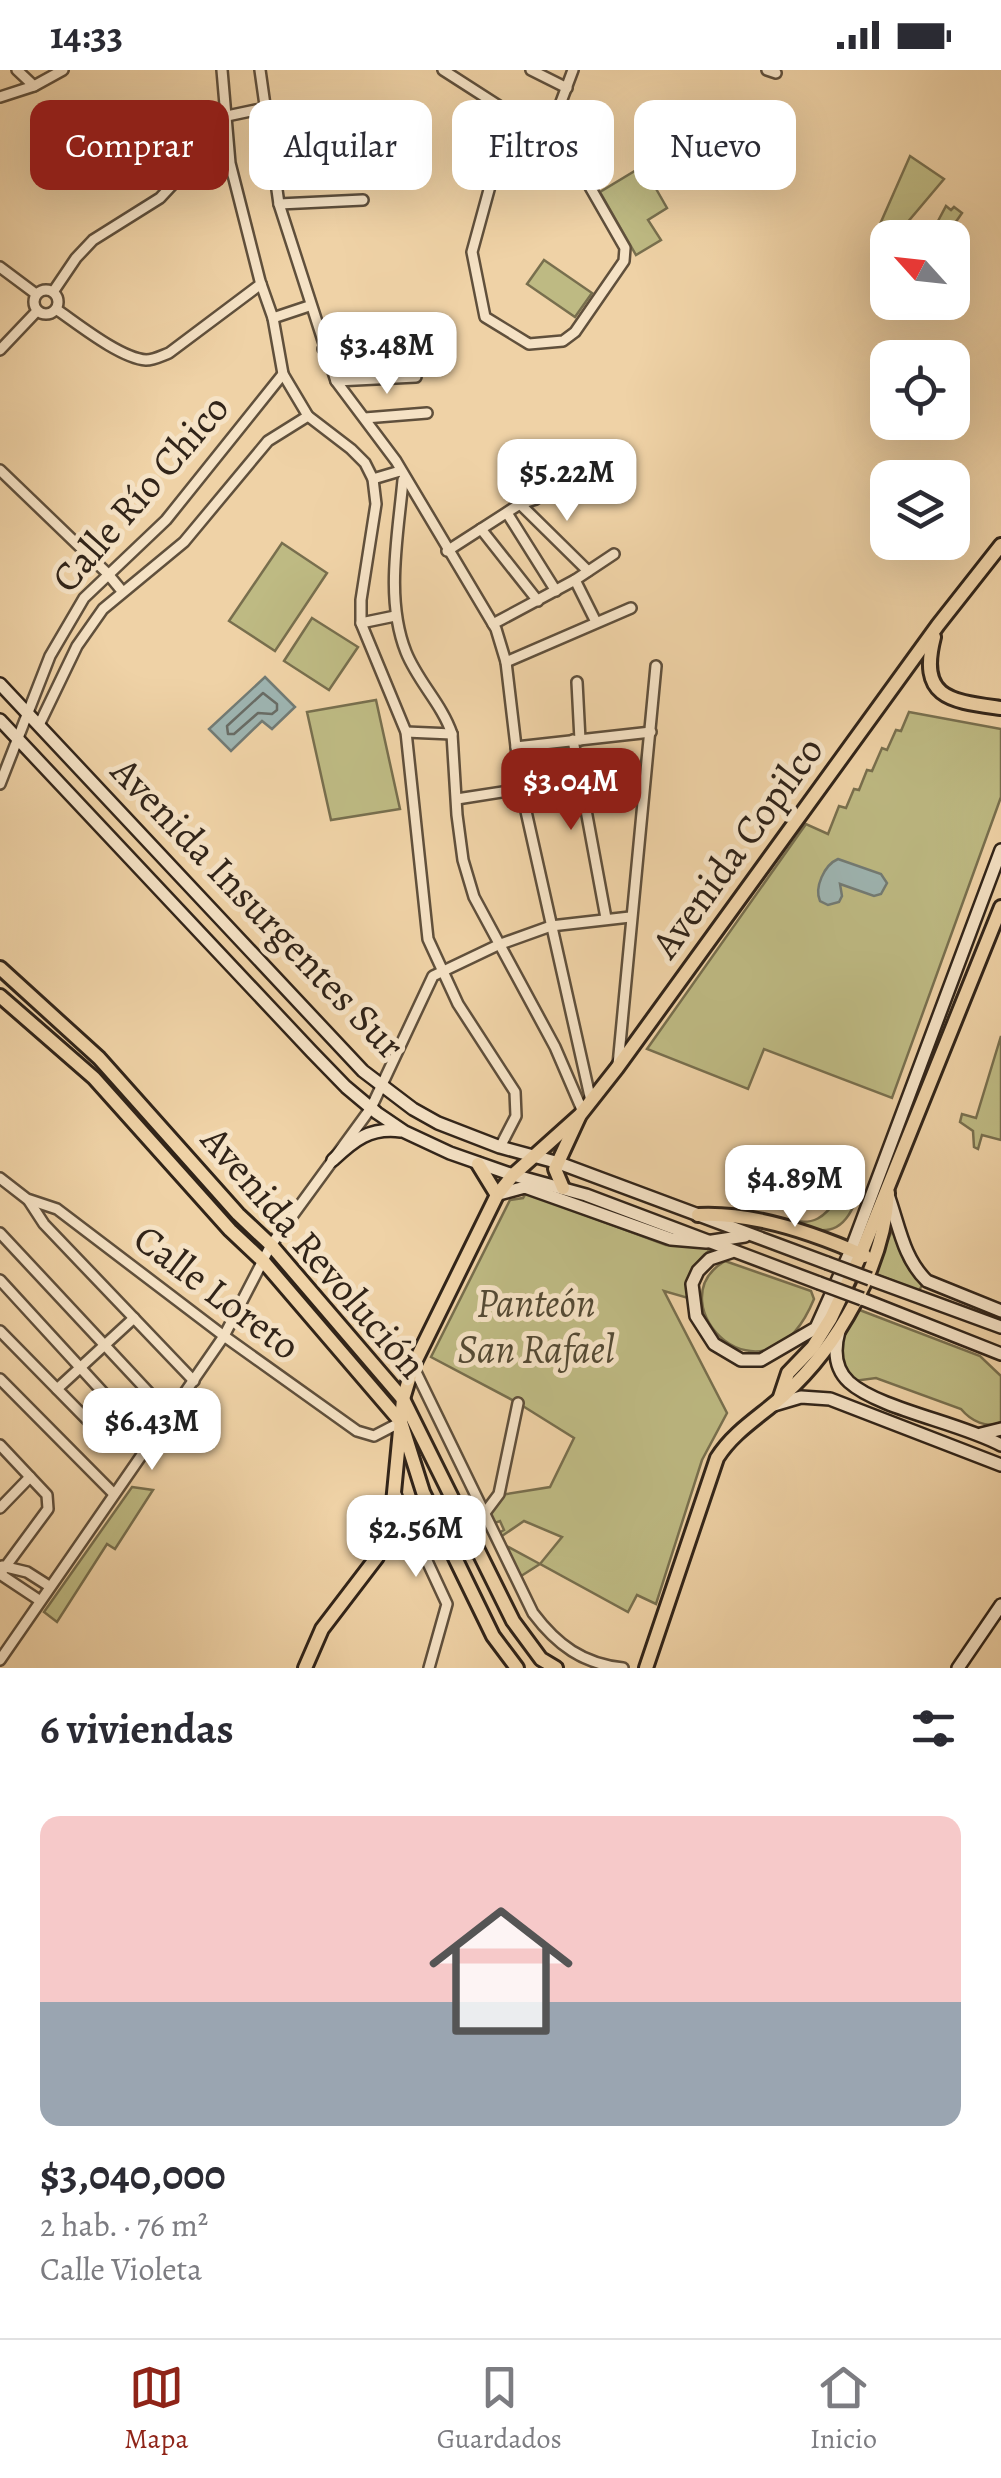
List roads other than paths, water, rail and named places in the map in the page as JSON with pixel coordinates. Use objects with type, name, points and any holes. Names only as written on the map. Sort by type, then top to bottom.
[{"type":"main road","name":"Avenida Copilco","points":[[304,1668],[327,1621],[377,1557],[395,1492],[403,1398],[413,1366],[497,1195],[513,1175],[585,1109],[617,1068],[938,625],[1001,545]]},
{"type":"main road","points":[[938,625],[929,665],[936,688],[956,702],[1001,708]]},
{"type":"main road","name":"Avenida Insurgentes Sur","points":[[0,684],[363,1071],[424,1116],[500,1147],[557,1162],[1001,1326]]},
{"type":"main road","name":"Avenida Insurgentes Sur","points":[[0,720],[312,1052],[371,1108],[405,1132],[478,1164],[563,1188],[862,1299],[1001,1356]]},
{"type":"main road","points":[[1001,850],[844,1307],[836,1358],[851,1384],[872,1396],[1001,1444]]},
{"type":"main road","points":[[731,1252],[710,1259],[692,1284],[692,1302],[699,1324],[714,1344],[734,1357],[755,1361],[775,1354],[816,1328],[861,1255],[886,1227],[888,1193],[1001,907]]},
{"type":"main road","name":"Avenida Revolución","points":[[0,968],[99,1058],[238,1214],[272,1246],[403,1398],[513,1620],[541,1659],[556,1668]]},
{"type":"main road","name":"Avenida Revolución","points":[[0,996],[94,1078],[401,1422],[423,1492],[493,1636],[517,1668]]},
{"type":"main road","points":[[563,1188],[556,1176],[557,1162],[585,1109]]},
{"type":"main road","points":[[333,1160],[359,1136],[379,1130],[405,1132]]},
{"type":"main road","points":[[478,1164],[497,1195],[525,1187],[662,1237],[706,1242],[749,1235]]},
{"type":"main road","points":[[888,1193],[906,1251],[920,1274],[927,1281],[1001,1311]]},
{"type":"main road","points":[[698,1215],[752,1220],[832,1241],[861,1255]]},
{"type":"main road","points":[[780,1399],[788,1373],[844,1307]]},
{"type":"main road","points":[[647,1665],[712,1468],[730,1441],[780,1399],[822,1356],[839,1331]]},
{"type":"main road","points":[[762,1412],[791,1399],[830,1398],[1001,1465]]},
{"type":"main road","points":[[981,1434],[1001,1429]]},
{"type":"main road","points":[[958,1668],[1001,1605]]},
{"type":"street","points":[[17,70],[34,86]]},
{"type":"street","points":[[0,97],[34,86],[63,70]]},
{"type":"street","points":[[222,70],[225,100]]},
{"type":"street","points":[[260,70],[263,100]]},
{"type":"street","points":[[444,70],[491,100]]},
{"type":"street","points":[[531,70],[567,88]]},
{"type":"street","points":[[562,100],[574,70]]},
{"type":"street","points":[[510,112],[578,166],[627,254],[576,332],[563,341],[537,346],[485,317],[471,259],[510,112]]},
{"type":"street","points":[[229,147],[261,284],[274,318],[283,374],[308,416],[366,463],[373,478],[376,504],[361,622],[406,732],[428,940],[458,1004],[515,1092],[516,1116],[500,1147]]},
{"type":"street","points":[[54,292],[93,240],[167,190]]},
{"type":"street","points":[[277,190],[336,381],[402,474],[493,624],[506,662],[520,789],[551,926],[585,1109]]},
{"type":"street","points":[[279,204],[363,200]]},
{"type":"street","points":[[0,267],[36,294]]},
{"type":"street","points":[[56,309],[120,350],[145,360],[155,359],[261,284]]},
{"type":"street","points":[[44,289],[54,292],[58,300],[56,309],[47,314],[38,311],[33,303],[36,294],[44,289]]},
{"type":"street","points":[[274,318],[310,306]]},
{"type":"street","points":[[0,350],[38,311]]},
{"type":"street","points":[[324,349],[407,343]]},
{"type":"street","name":"Calle Río Chico","points":[[0,784],[26,712],[66,626],[84,598],[166,520],[283,374]]},
{"type":"street","points":[[336,381],[416,376]]},
{"type":"street","points":[[365,418],[427,413]]},
{"type":"street","name":"Calle Río Chico","points":[[39,726],[91,624],[121,590],[184,542],[268,441],[308,416]]},
{"type":"street","points":[[0,470],[121,590]]},
{"type":"street","points":[[373,478],[402,474]]},
{"type":"street","points":[[402,474],[394,616],[406,652],[452,734],[463,860],[474,897],[585,1109]]},
{"type":"street","points":[[447,551],[520,504],[536,499]]},
{"type":"street","points":[[520,504],[588,571]]},
{"type":"street","points":[[507,512],[556,591]]},
{"type":"street","points":[[481,529],[538,601]]},
{"type":"street","points":[[493,624],[614,554]]},
{"type":"street","points":[[575,580],[596,622]]},
{"type":"street","points":[[506,662],[632,608]]},
{"type":"street","points":[[361,622],[394,616]]},
{"type":"street","points":[[617,1068],[656,666]]},
{"type":"street","points":[[577,682],[577,740],[606,918]]},
{"type":"street","points":[[406,732],[452,734]]},
{"type":"street","points":[[516,747],[651,732]]},
{"type":"street","points":[[457,799],[520,789]]},
{"type":"street","points":[[0,1660],[194,1381],[224,1336],[272,1246],[371,1108],[428,984],[442,970],[551,926],[630,916]]},
{"type":"street","name":"Calle Loreto","points":[[0,1178],[27,1199],[57,1208],[224,1336],[365,1435],[378,1435],[401,1422]]},
{"type":"street","points":[[27,1199],[44,1224],[194,1381]]},
{"type":"street","points":[[0,1233],[154,1398]]},
{"type":"street","points":[[0,1280],[132,1424]]},
{"type":"street","points":[[56,1389],[134,1318]]},
{"type":"street","points":[[0,1331],[112,1445]]},
{"type":"street","name":"Avenida Revolución","points":[[413,1366],[526,1602],[549,1634],[576,1656],[600,1664],[624,1668],[647,1665]]},
{"type":"street","points":[[0,1379],[114,1494]]},
{"type":"street","points":[[484,1514],[499,1494],[518,1403]]},
{"type":"street","points":[[0,1445],[47,1495],[48,1508],[1,1570]]},
{"type":"street","points":[[0,1508],[30,1477]]},
{"type":"street","points":[[395,1492],[447,1604],[429,1668]]},
{"type":"street","points":[[1,1570],[27,1572],[49,1586]]},
{"type":"street","points":[[1,1570],[39,1600]]},
{"type":"water","points":[[265,677],[295,707],[272,729],[262,721],[231,751],[209,729]]},
{"type":"water","points":[[838,859],[881,874],[887,883],[881,894],[874,896],[840,884],[839,902],[828,905],[820,901],[822,877]]},
{"type":"park label","name":"Panteón San Rafael","points":[[536,1326]]}]
